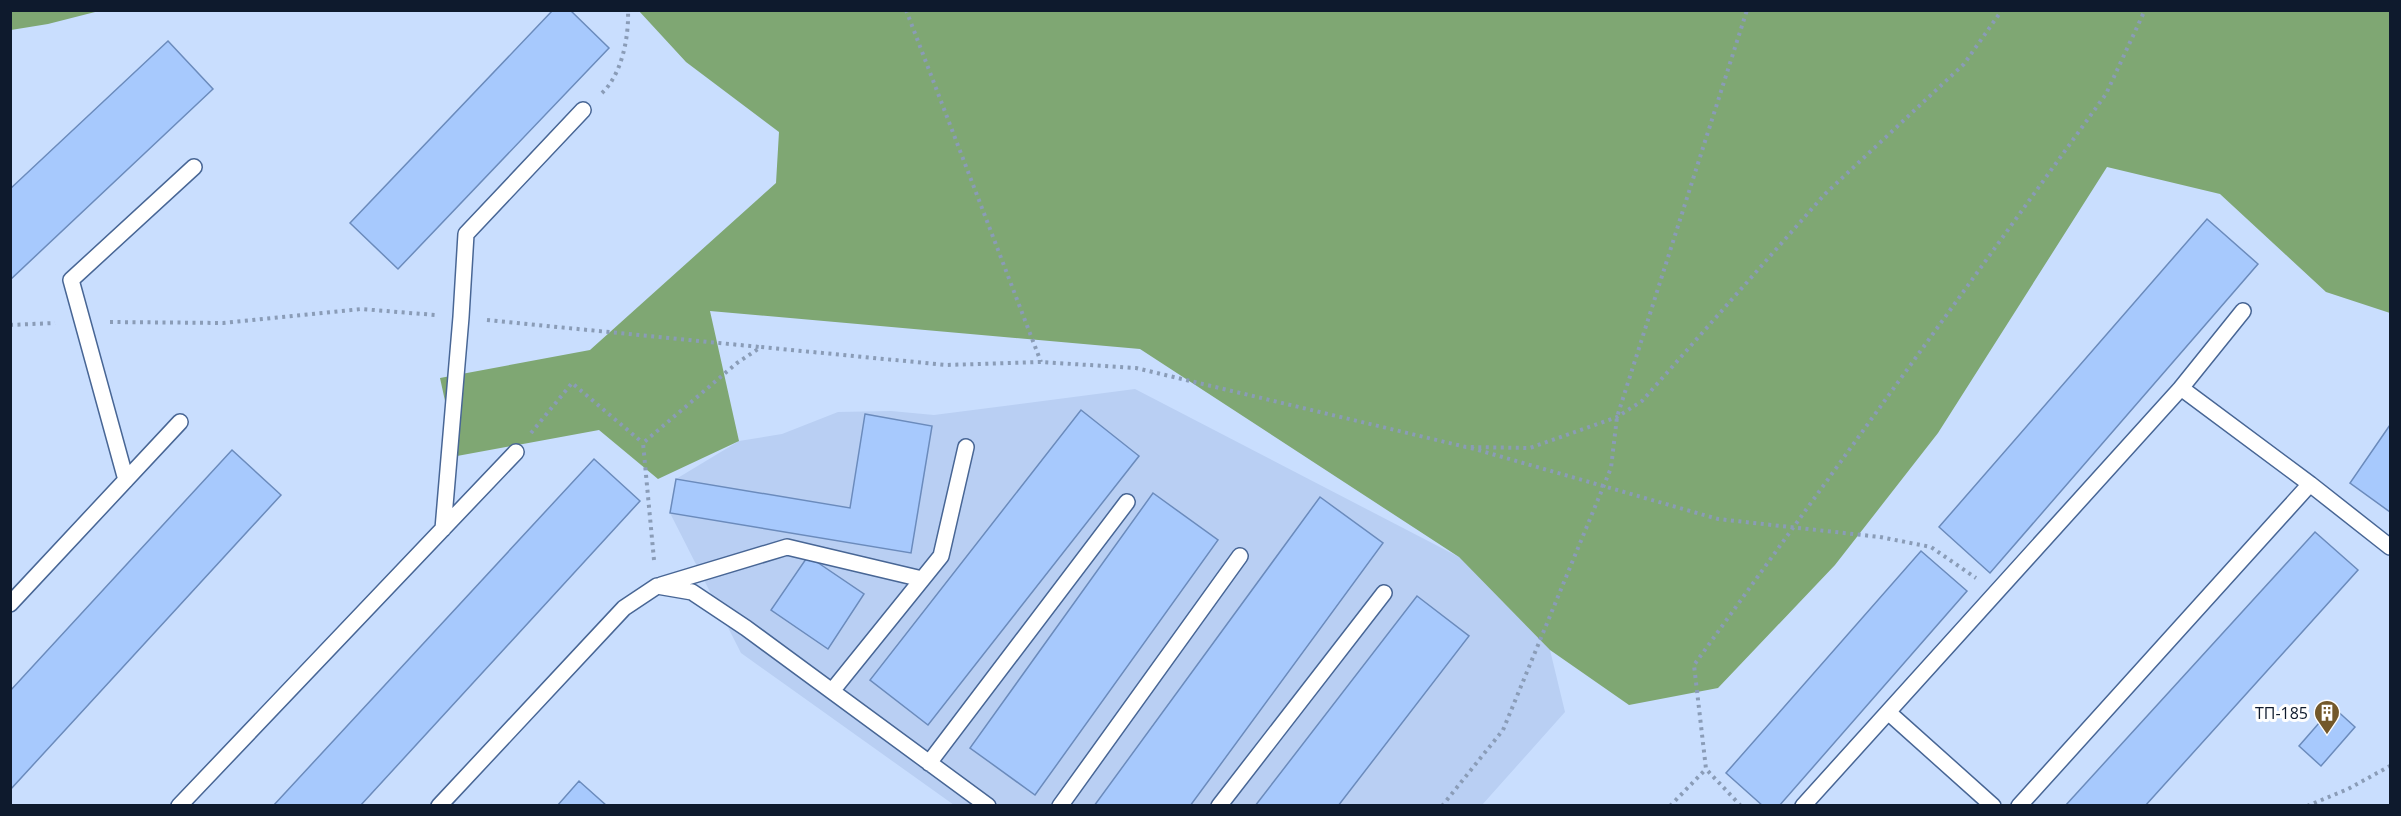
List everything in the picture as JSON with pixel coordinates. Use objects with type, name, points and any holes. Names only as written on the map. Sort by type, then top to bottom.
[{"type":"lane","points":[[443,529],[466,234],[583,110]]},
{"type":"lane","points":[[126,480],[71,280],[194,167]]},
{"type":"lane","points":[[1803,806],[2181,388],[2243,311]]},
{"type":"lane","points":[[2181,388],[2391,547]]},
{"type":"lane","points":[[10,604],[180,422]]},
{"type":"lane","points":[[832,691],[941,556],[966,447]]},
{"type":"lane","points":[[179,806],[516,453]]},
{"type":"lane","points":[[2019,806],[2310,484]]},
{"type":"lane","points":[[929,763],[1127,502]]},
{"type":"lane","points":[[439,806],[624,608],[657,586],[787,547],[922,579]]},
{"type":"lane","points":[[1060,806],[1240,556]]},
{"type":"lane","points":[[657,586],[692,592],[746,628],[988,806]]},
{"type":"lane","points":[[1219,806],[1384,593]]},
{"type":"lane","points":[[1888,712],[1993,806]]},
{"type":"path","points":[[583,110],[611,84],[628,34],[628,10]]},
{"type":"path","points":[[906,10],[1041,362]]},
{"type":"path","points":[[1442,806],[1503,730],[1611,468],[1617,417],[1747,10]]},
{"type":"path","points":[[1466,447],[1530,448],[1617,417],[1642,401],[1825,194],[1964,64],[2002,10]]},
{"type":"path","points":[[1741,806],[1706,769],[1694,664],[2106,94],[2145,10]]},
{"type":"path","points":[[10,325],[82,322],[223,323],[361,309],[946,365],[1041,362],[1136,368],[1466,447],[1718,519],[1880,537],[1931,547],[1997,592]]},
{"type":"path","points":[[643,443],[737,363],[761,347]]},
{"type":"path","points":[[516,453],[572,382],[643,443],[657,586]]},
{"type":"path","points":[[2307,806],[2348,789],[2391,766]]},
{"type":"path","points":[[1670,806],[1706,769]]},
{"type":"shaded area","points":[[1135,389],[1459,557],[1550,650],[1565,712],[1482,805],[954,805],[741,653],[670,513],[676,479],[739,441],[782,434],[838,412],[891,411],[934,415]]},
{"type":"green space","points":[[11,10],[99,11],[48,24],[11,30]]},
{"type":"green space","points":[[639,11],[2390,11],[2390,313],[2326,292],[2220,194],[2107,167],[1938,433],[1835,565],[1718,688],[1629,705],[1550,650],[1459,557],[1140,349],[710,311],[739,441],[658,479],[599,430],[457,456],[440,378],[590,350],[776,183],[779,132],[686,62]]},
{"type":"building","points":[[553,10],[570,10],[609,48],[398,269],[350,223]]},
{"type":"building","points":[[168,41],[213,89],[10,280],[10,189]]},
{"type":"building","points":[[2207,219],[2258,264],[1990,573],[1939,527]]},
{"type":"building","points":[[1081,410],[1139,456],[928,725],[870,680]]},
{"type":"building","points":[[865,414],[932,426],[911,553],[670,513],[676,479],[850,508]]},
{"type":"building","points":[[2390,425],[2390,512],[2350,483]]},
{"type":"building","points":[[232,450],[281,495],[10,790],[10,691]]},
{"type":"building","points":[[594,459],[640,501],[360,806],[273,806]]},
{"type":"building","points":[[1153,493],[1218,540],[1035,795],[970,748]]},
{"type":"building","points":[[1320,497],[1383,543],[1190,806],[1094,806]]},
{"type":"building","points":[[2315,532],[2358,570],[2145,806],[2065,806]]},
{"type":"building","points":[[1921,551],[1967,591],[1779,806],[1763,806],[1726,773]]},
{"type":"building","points":[[808,556],[864,594],[828,649],[771,610]]},
{"type":"building","points":[[1417,596],[1469,636],[1338,806],[1255,806]]},
{"type":"building","name":"ТП-185","points":[[2333,707],[2355,727],[2321,766],[2299,746]]},
{"type":"building","points":[[579,781],[607,806],[557,806]]},
{"type":"place","name":"ТП-185","points":[[2327,736]]}]
